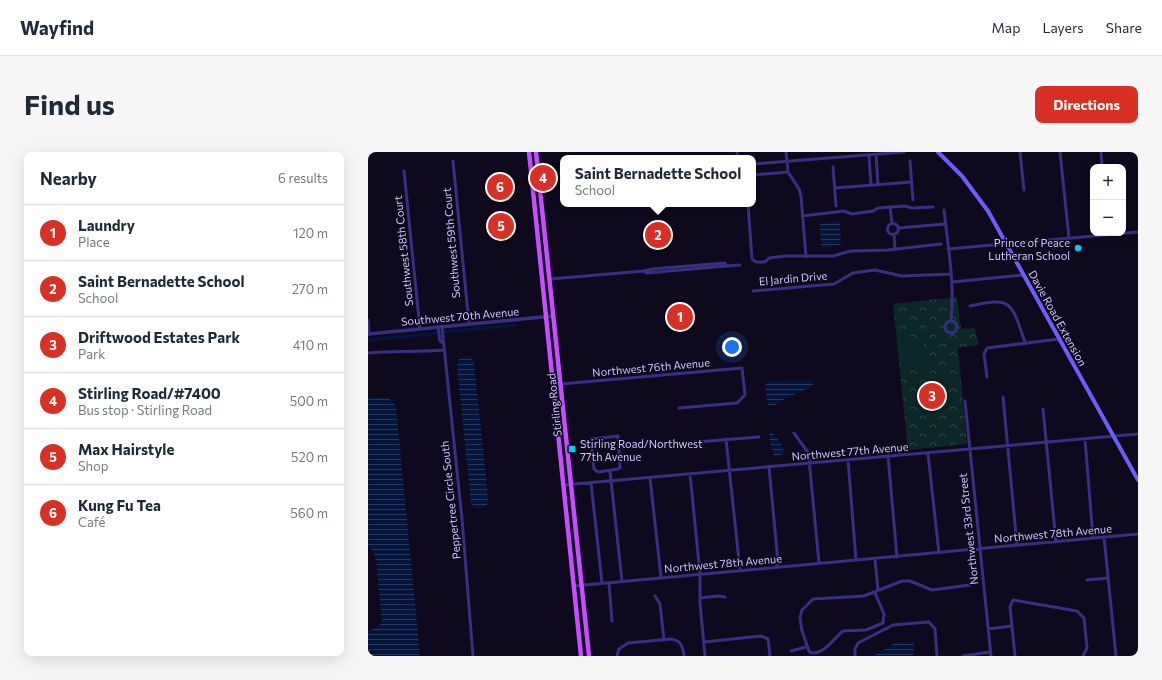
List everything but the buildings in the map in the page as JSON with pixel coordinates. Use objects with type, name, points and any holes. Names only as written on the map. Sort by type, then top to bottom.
[{"type":"main road","name":"Stirling Road","points":[[529,152],[581,656]]},
{"type":"main road","name":"Stirling Road","points":[[536,152],[589,656]]},
{"type":"main road","name":"Davie Road Extension","points":[[938,152],[976,193],[1024,275],[1138,480]]},
{"type":"main road","points":[[538,238],[545,238]]},
{"type":"street","points":[[786,152],[788,172],[799,189],[806,257]]},
{"type":"street","points":[[837,152],[838,158]]},
{"type":"street","points":[[756,164],[869,156],[904,152]]},
{"type":"street","points":[[1020,152],[1024,190]]},
{"type":"street","points":[[1060,152],[1069,238]]},
{"type":"street","points":[[1100,152],[1102,164]]},
{"type":"street","points":[[876,155],[878,184]]},
{"type":"street","points":[[869,156],[871,185]]},
{"type":"street","name":"Southwest 59th Court","points":[[453,161],[469,324]]},
{"type":"street","points":[[910,161],[913,200]]},
{"type":"street","points":[[833,167],[836,206]]},
{"type":"street","name":"Southwest 58th Court","points":[[404,171],[420,329]]},
{"type":"street","points":[[756,174],[788,172]]},
{"type":"street","points":[[834,188],[912,182]]},
{"type":"street","points":[[802,216],[844,211],[852,214],[873,211],[878,208],[905,206],[912,208],[933,207]]},
{"type":"street","points":[[748,207],[752,258],[756,262],[766,262],[769,258],[833,256],[851,251],[895,249],[941,244]]},
{"type":"street","points":[[890,208],[892,223]]},
{"type":"street","points":[[944,210],[952,282],[953,299],[951,321]]},
{"type":"street","points":[[892,223],[896,224],[898,228]]},
{"type":"street","points":[[892,223],[888,225],[887,230],[889,233],[894,234]]},
{"type":"street","points":[[898,228],[945,224]]},
{"type":"street","points":[[895,249],[894,234],[897,232],[898,228]]},
{"type":"street","points":[[1126,233],[1138,232]]},
{"type":"street","points":[[948,249],[1090,236]]},
{"type":"street","points":[[550,279],[644,272],[647,269],[710,264],[725,263],[726,266],[740,265]]},
{"type":"street","name":"El Jardin Drive","points":[[753,291],[834,284],[853,273],[876,270],[902,276],[951,274]]},
{"type":"street","points":[[952,282],[1024,275]]},
{"type":"street","points":[[970,306],[994,300],[1005,302],[1010,307],[1017,320],[1025,342]]},
{"type":"street","name":"Southwest 70th Avenue","points":[[369,334],[553,316]]},
{"type":"street","points":[[368,320],[369,334]]},
{"type":"street","points":[[951,321],[957,326],[955,332],[951,334],[948,333],[945,327],[946,324],[951,321]]},
{"type":"street","name":"Peppertree Circle South","points":[[440,327],[440,341],[443,343],[444,350],[462,518],[473,656]]},
{"type":"street","points":[[987,377],[984,354],[987,348],[1025,342],[1059,339]]},
{"type":"street","points":[[368,354],[398,350],[421,352],[444,350]]},
{"type":"street","name":"Northwest 76th Avenue","points":[[561,384],[742,368],[745,395],[737,403],[679,408]]},
{"type":"street","points":[[1003,397],[1017,545]]},
{"type":"street","name":"Northwest 33rd Street","points":[[965,401],[990,654]]},
{"type":"street","points":[[1043,408],[1056,542]]},
{"type":"street","points":[[794,433],[807,451],[819,563]]},
{"type":"street","name":"Northwest 77th Avenue","points":[[563,485],[888,456],[928,454],[1008,445],[1138,434]]},
{"type":"street","points":[[618,436],[620,468],[610,471],[598,472],[594,469],[591,439],[618,436]]},
{"type":"street","points":[[684,443],[759,437]]},
{"type":"street","points":[[726,439],[740,570]]},
{"type":"street","points":[[1085,439],[1093,538]]},
{"type":"street","points":[[928,454],[939,553]]},
{"type":"street","points":[[888,456],[897,556]]},
{"type":"street","points":[[848,460],[856,560]]},
{"type":"street","points":[[768,467],[778,562],[776,567]]},
{"type":"street","points":[[610,471],[622,581]]},
{"type":"street","points":[[690,474],[700,574],[700,598],[705,656]]},
{"type":"street","points":[[650,478],[661,577]]},
{"type":"street","points":[[591,483],[602,583]]},
{"type":"street","name":"Northwest 78th Avenue","points":[[574,586],[1138,534]]},
{"type":"street","points":[[1104,537],[1116,656]]},
{"type":"street","points":[[875,559],[876,591],[884,614],[883,622],[866,630],[844,631],[833,643],[817,653],[811,654],[806,647],[800,618],[802,610],[807,603],[820,598],[850,597],[876,591],[902,581],[910,581],[932,590],[970,585]]},
{"type":"street","points":[[1087,580],[1108,578]]},
{"type":"street","points":[[609,583],[612,621]]},
{"type":"street","points":[[655,596],[661,605],[664,640]]},
{"type":"street","points":[[700,598],[718,596],[725,598]]},
{"type":"street","points":[[1015,656],[1010,607],[1013,600],[1077,611],[1084,618],[1087,648],[1083,656]]},
{"type":"street","points":[[855,656],[855,649],[858,642],[893,624],[929,622],[935,629],[937,656]]},
{"type":"street","points":[[988,629],[1012,626]]},
{"type":"street","points":[[704,642],[764,637],[768,639],[770,656]]},
{"type":"street","points":[[618,656],[620,647],[626,644],[674,639],[679,642],[684,656]]},
{"type":"street","points":[[790,651],[806,647]]},
{"type":"street","points":[[962,656],[990,654]]},
{"type":"green space","points":[[957,297],[961,329],[975,328],[979,345],[958,348],[967,444],[908,450],[893,304]]},
{"type":"green space","points":[[898,334],[911,336],[921,342],[928,352],[932,364],[903,368],[901,366]]},
{"type":"green space","points":[[945,376],[946,389],[938,390],[937,377]]},
{"type":"water","points":[[838,221],[840,223],[840,245],[824,248],[821,245],[820,224],[823,222]]},
{"type":"water","points":[[469,356],[474,362],[488,497],[487,506],[480,509],[473,506],[471,503],[457,365],[459,359]]},
{"type":"water","points":[[811,381],[814,384],[782,400],[773,407],[768,405],[765,385],[769,382]]},
{"type":"water","points":[[368,397],[389,398],[396,406],[420,656],[368,656],[368,631],[379,626],[382,621],[376,560],[374,553],[368,545]]},
{"type":"water","points":[[770,432],[772,432],[780,442],[784,454],[774,456],[769,438]]},
{"type":"water","points":[[914,642],[914,654],[911,656],[873,656],[893,643]]},
{"type":"waterway","points":[[445,332],[515,325]]},
{"type":"waterway","points":[[368,340],[440,333]]},
{"type":"place","name":"Stirling Road/#7400","points":[[543,178]]},
{"type":"place","name":"Kung Fu Tea","points":[[500,187]]},
{"type":"place","name":"Max Hairstyle","points":[[501,226]]},
{"type":"place","name":"Saint Bernadette School","points":[[658,235]]},
{"type":"place","name":"Prince of Peace Lutheran School","points":[[1078,248]]},
{"type":"place","name":"Laundry","points":[[680,317]]},
{"type":"place","name":"Driftwood Estates Park","points":[[932,396]]},
{"type":"place","name":"Stirling Road/Northwest 77th Avenue","points":[[572,449]]}]
